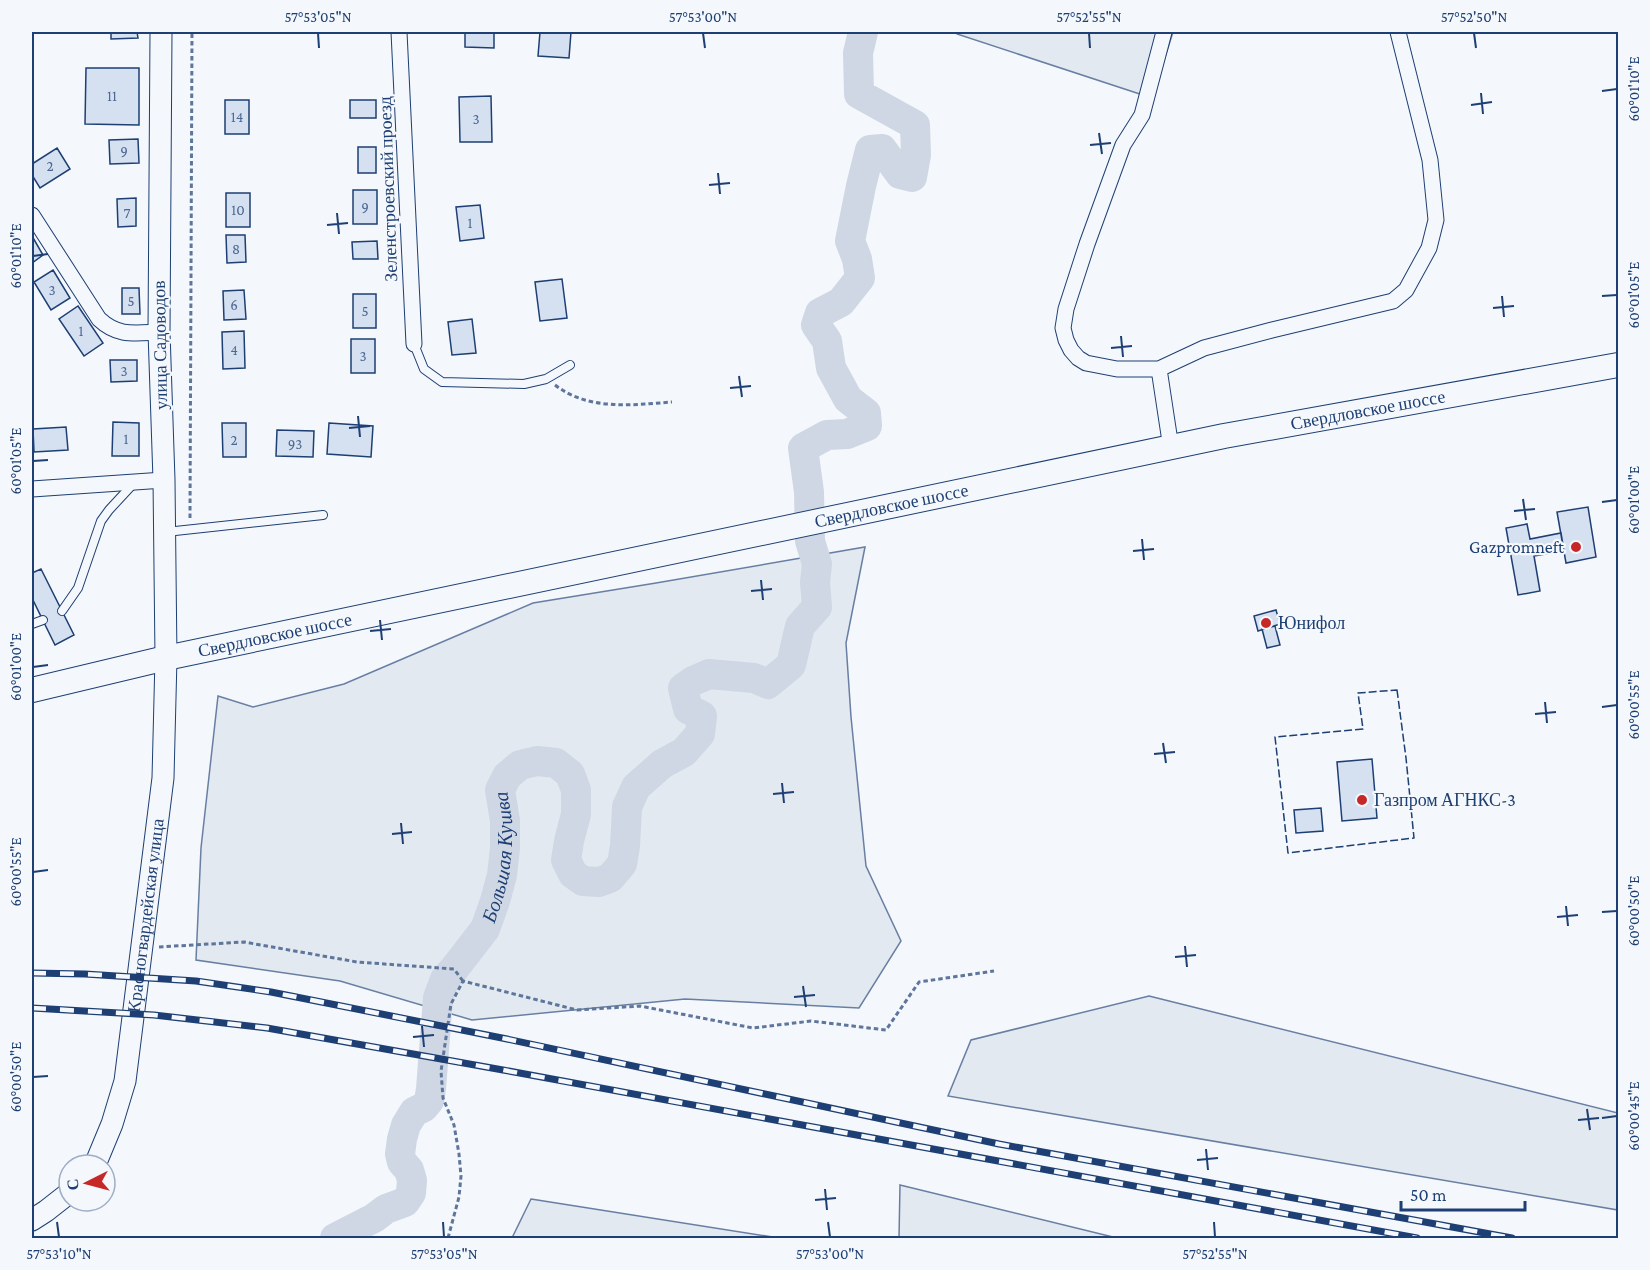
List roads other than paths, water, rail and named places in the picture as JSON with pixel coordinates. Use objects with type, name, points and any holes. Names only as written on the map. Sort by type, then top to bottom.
[{"type":"main road","name":"улица Садоводов","points":[[161,32],[159,332],[164,480],[166,658]]},
{"type":"main road","name":"Свердловское шоссе","points":[[32,690],[166,658],[1224,436],[1618,364]]},
{"type":"main road","name":"Красногвардейская улица","points":[[100,1153],[112,1124],[125,1081],[163,778],[166,658]]},
{"type":"main road","points":[[32,1220],[57,1202]]},
{"type":"street","name":"Зеленстроевский проезд","points":[[399,32],[414,344]]},
{"type":"street","points":[[1164,32],[1142,115],[1123,145],[1080,266],[1066,309],[1063,328],[1066,340],[1078,358],[1086,363],[1117,369],[1159,369],[1204,348],[1393,301],[1406,290],[1429,248],[1436,220],[1430,160],[1398,32]]},
{"type":"street","points":[[32,215],[99,319],[118,332],[159,332]]},
{"type":"street","points":[[1159,369],[1171,448]]},
{"type":"street","points":[[32,489],[164,480]]},
{"type":"lane","points":[[414,344],[424,369],[442,382],[524,384],[546,379],[570,364]]},
{"type":"lane","points":[[62,610],[78,588],[101,521],[134,482]]},
{"type":"lane","points":[[165,532],[323,515]]},
{"type":"lane","points":[[32,624],[43,620]]},
{"type":"waterway","name":"Большая Кушва","points":[[335,1238],[374,1218],[386,1209],[405,1202],[411,1193],[412,1180],[400,1154],[402,1139],[406,1125],[414,1112],[424,1107],[429,1101],[438,998],[445,979],[485,929],[495,901],[502,875],[505,848],[505,821],[500,790],[507,776],[520,765],[537,761],[556,763],[570,774],[576,790],[576,814],[566,860],[573,874],[583,881],[599,882],[610,878],[622,864],[627,807],[636,787],[662,764],[684,752],[700,734],[702,716],[688,709],[683,688],[709,674],[754,678],[768,684],[791,665],[800,626],[817,607],[815,582],[817,564],[810,541],[809,492],[803,448],[827,435],[847,434],[867,426],[866,413],[848,399],[831,368],[827,341],[816,325],[820,313],[841,302],[860,278],[857,259],[850,241],[870,150],[882,149],[900,174],[912,177],[916,155],[915,125],[859,94],[858,53],[863,32]]},
{"type":"railway","points":[[32,973],[196,981],[271,992],[507,1039],[999,1144],[1512,1238]]},
{"type":"railway","points":[[32,1008],[154,1015],[267,1028],[1417,1238]]},
{"type":"place","name":"Gazpromneft","points":[[1576,547]]},
{"type":"place","name":"Юнифол","points":[[1266,623]]},
{"type":"place","name":"Газпром АГНКС-3","points":[[1362,800]]}]
